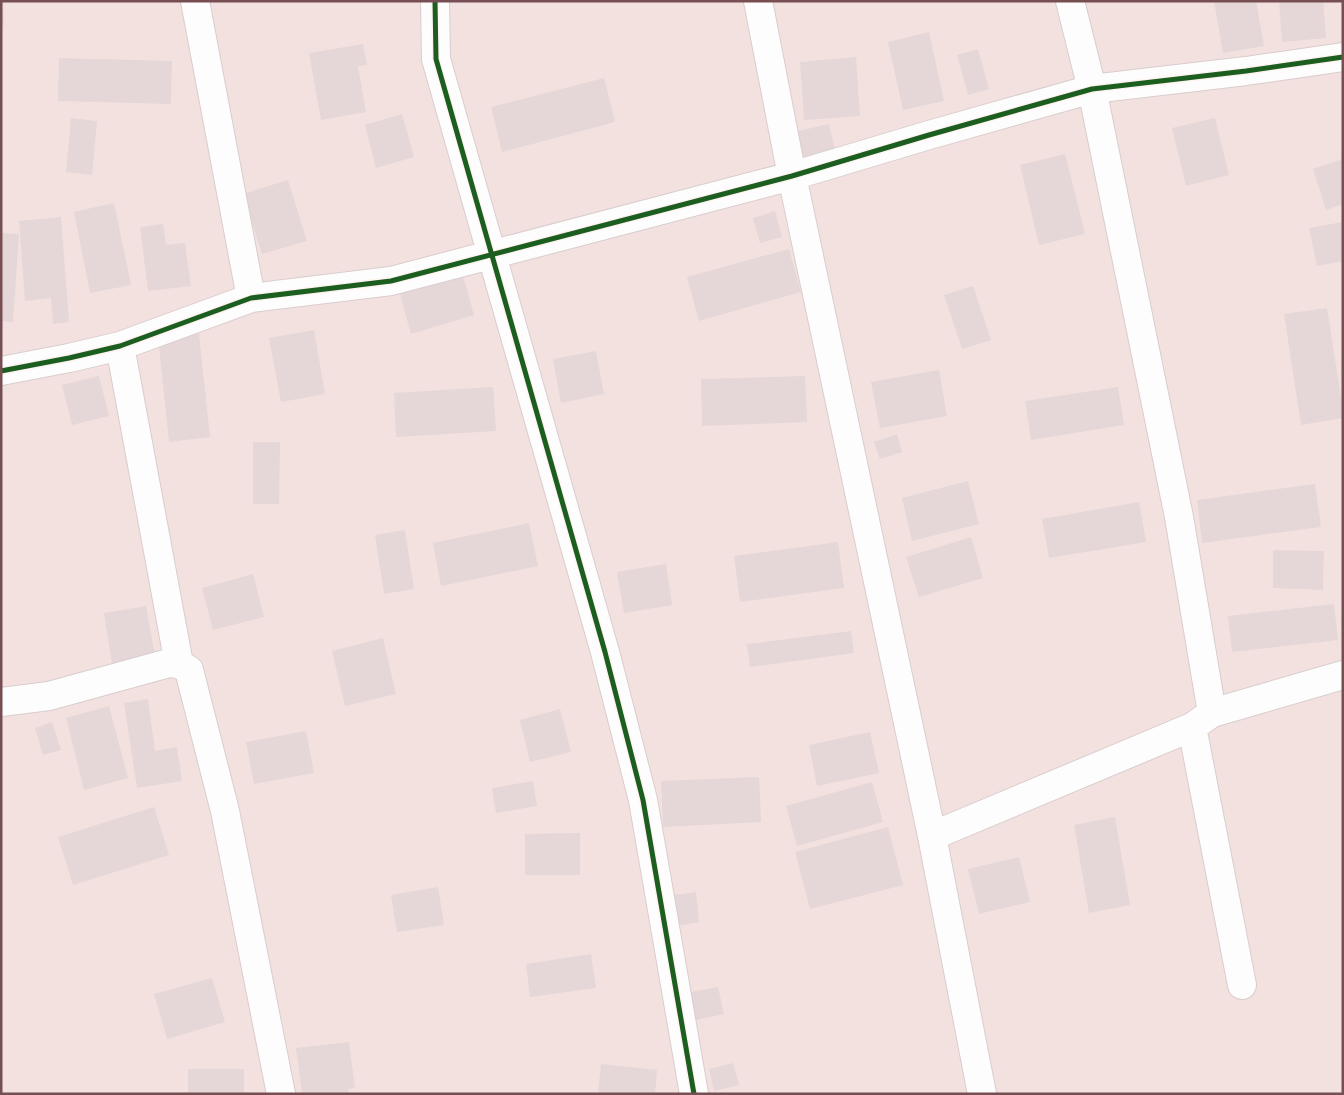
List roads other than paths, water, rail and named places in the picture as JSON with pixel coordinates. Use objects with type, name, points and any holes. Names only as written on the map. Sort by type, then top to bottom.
[{"type":"street","points":[[194,1],[251,298]]},
{"type":"street","points":[[436,1],[436,59],[605,652],[643,800],[694,1094]]},
{"type":"street","points":[[758,1],[792,176],[932,836],[982,1094]]},
{"type":"street","points":[[1070,1],[1092,89],[1180,517],[1202,720],[1242,985]]},
{"type":"street","points":[[1,371],[120,346],[251,298],[391,281],[792,176],[1092,89],[1246,71],[1343,57]]},
{"type":"street","points":[[120,346],[179,664]]},
{"type":"street","points":[[1,702],[49,696],[169,663],[179,664],[189,670],[225,811],[281,1094]]},
{"type":"street","points":[[932,836],[1202,720],[1343,675]]}]
